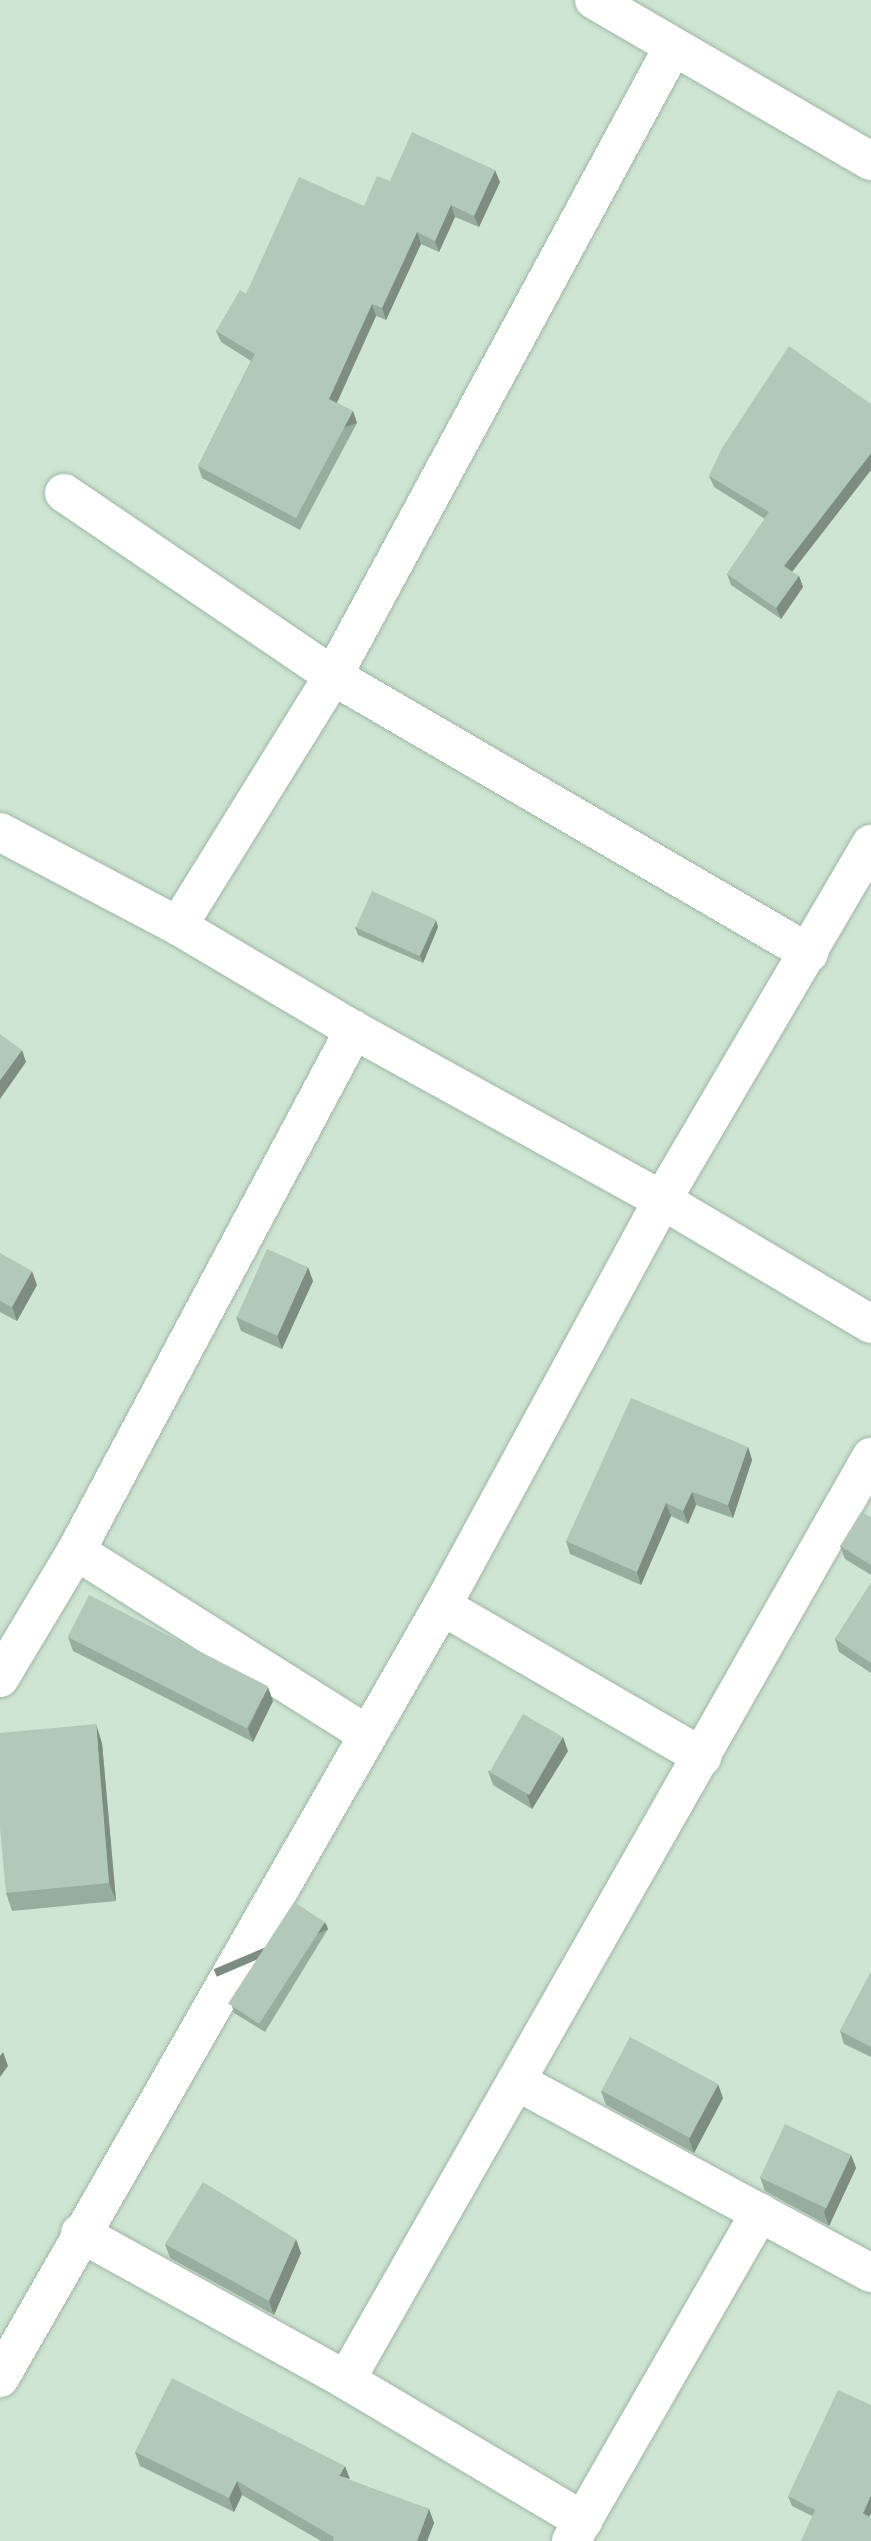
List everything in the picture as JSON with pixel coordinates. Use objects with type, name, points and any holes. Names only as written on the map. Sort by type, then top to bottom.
[{"type":"street","points":[[594,0],[871,161]]},
{"type":"street","points":[[178,926],[333,676],[673,47]]},
{"type":"street","points":[[64,493],[333,676],[809,953]]},
{"type":"street","points":[[0,832],[178,926],[355,1030],[662,1200],[871,1324]]},
{"type":"street","points":[[0,2378],[365,1733],[442,1606],[662,1200],[871,844]]},
{"type":"street","points":[[0,1678],[76,1551],[355,1030]]},
{"type":"street","points":[[346,2380],[871,1457]]},
{"type":"street","points":[[76,1551],[365,1733]]},
{"type":"street","points":[[442,1606],[702,1757]]},
{"type":"street","points":[[516,2081],[871,2273]]},
{"type":"street","points":[[80,2233],[346,2380],[577,2531],[760,2212]]},
{"type":"building","points":[[412,132],[495,170],[474,216],[451,205],[435,241],[417,232],[382,308],[372,304],[329,399],[353,411],[296,518],[198,466],[255,354],[216,331],[240,290],[246,294],[299,177],[364,206],[377,176],[390,181]]},
{"type":"building","points":[[789,346],[871,404],[871,453],[784,566],[799,576],[776,608],[727,574],[769,512],[709,476],[722,448]]},
{"type":"building","points":[[372,891],[436,919],[420,956],[356,928]]},
{"type":"building","points":[[0,1034],[22,1050],[0,1080]]},
{"type":"building","points":[[267,1249],[308,1267],[278,1336],[236,1318]]},
{"type":"building","points":[[0,1253],[32,1271],[12,1307],[0,1301]]},
{"type":"building","points":[[631,1398],[748,1447],[728,1505],[692,1492],[683,1511],[666,1503],[637,1572],[566,1541]]},
{"type":"building","points":[[861,1512],[871,1517],[871,1565],[840,1546]]},
{"type":"building","points":[[871,1583],[871,1663],[835,1639]]},
{"type":"building","points":[[89,1595],[268,1686],[247,1728],[68,1637]]},
{"type":"building","points":[[523,1714],[563,1737],[529,1795],[489,1772]]},
{"type":"building","points":[[96,1724],[109,1883],[6,1893],[0,1828],[0,1733]]},
{"type":"building","points":[[294,1902],[325,1922],[259,2024],[228,2003]]},
{"type":"building","points":[[871,1972],[871,2047],[840,2031]]},
{"type":"building","points":[[630,2037],[718,2084],[690,2138],[601,2091]]},
{"type":"building","points":[[785,2124],[851,2155],[826,2208],[760,2177]]},
{"type":"building","points":[[203,2182],[296,2239],[269,2301],[165,2244]]},
{"type":"building","points":[[172,2378],[345,2466],[339,2476],[429,2509],[417,2541],[333,2541],[334,2537],[237,2481],[229,2498],[135,2452]]},
{"type":"building","points":[[838,2390],[871,2405],[871,2495],[863,2513],[871,2518],[871,2541],[801,2541],[815,2510],[788,2496]]}]
